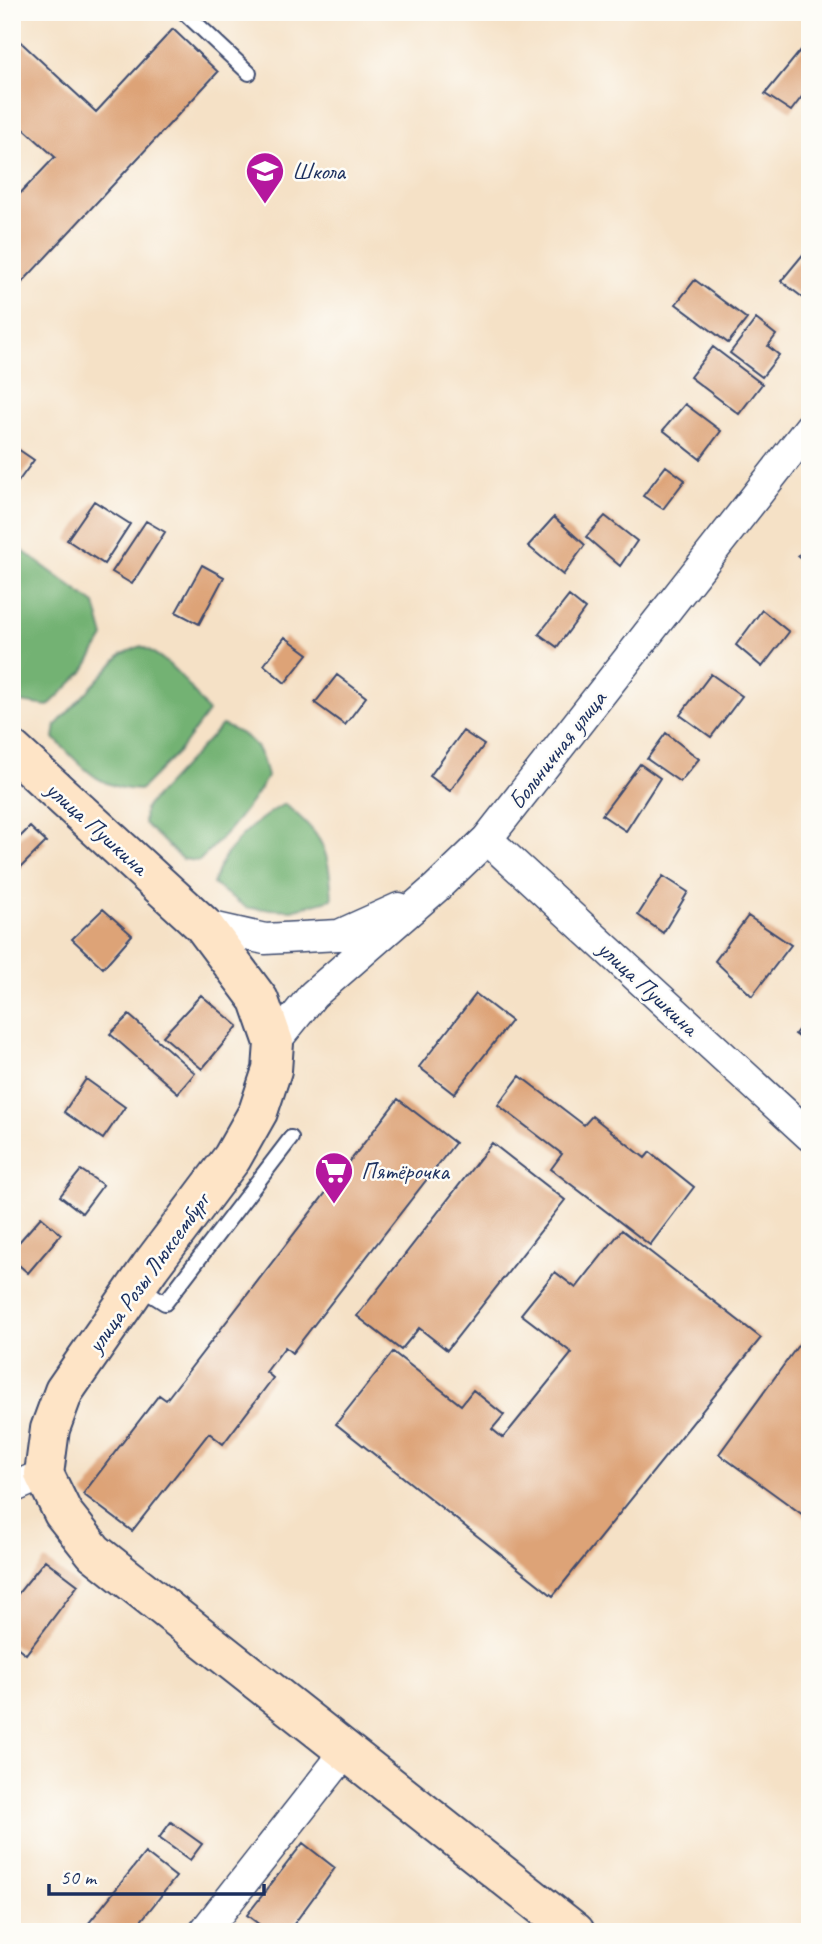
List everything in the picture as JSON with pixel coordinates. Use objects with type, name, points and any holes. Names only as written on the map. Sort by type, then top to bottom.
[{"type":"main road","name":"улица Пушкина","points":[[12,750],[203,925],[259,1000],[274,1043]]},
{"type":"main road","name":"улица Розы Люксембург","points":[[28,1481],[64,1391],[137,1285],[232,1157],[258,1112],[272,1070],[274,1043]]},
{"type":"main road","points":[[28,1481],[63,1513],[94,1552],[575,1932]]},
{"type":"street","name":"Больничная улица","points":[[274,1043],[313,995],[436,888],[487,839],[810,427]]},
{"type":"street","name":"улица Пушкина","points":[[487,839],[810,1136]]},
{"type":"street","points":[[203,925],[265,939],[339,935],[436,888]]},
{"type":"street","points":[[204,1932],[347,1750]]},
{"type":"lane","points":[[184,12],[248,73]]},
{"type":"lane","points":[[137,1285],[165,1303],[291,1138]]},
{"type":"green space","points":[[12,543],[95,604],[104,637],[83,672],[48,706],[12,701]]},
{"type":"green space","points":[[141,646],[162,658],[179,674],[208,712],[179,751],[140,790],[112,785],[91,774],[54,738],[56,725],[122,654]]},
{"type":"green space","points":[[222,725],[241,733],[254,744],[262,757],[267,777],[236,822],[199,861],[182,859],[144,823],[145,808]]},
{"type":"green space","points":[[284,804],[308,825],[322,845],[329,868],[332,899],[292,910],[247,908],[213,884],[217,871],[241,837]]},
{"type":"building","points":[[173,29],[218,72],[17,288],[12,284],[12,202],[55,157],[12,118],[12,34],[96,112]]},
{"type":"building","points":[[810,39],[810,86],[791,111],[765,94]]},
{"type":"building","points":[[810,246],[810,303],[781,281]]},
{"type":"building","points":[[695,280],[747,319],[728,343],[676,304]]},
{"type":"building","points":[[756,319],[776,335],[768,346],[779,355],[762,377],[730,353]]},
{"type":"building","points":[[713,347],[762,384],[739,414],[690,377]]},
{"type":"building","points":[[685,404],[721,431],[700,459],[663,430]]},
{"type":"building","points":[[12,445],[34,460],[12,490]]},
{"type":"building","points":[[666,466],[685,480],[663,509],[643,496]]},
{"type":"building","points":[[94,501],[130,524],[104,564],[67,540]]},
{"type":"building","points":[[605,516],[637,541],[620,566],[586,537]]},
{"type":"building","points":[[554,517],[585,545],[563,575],[528,546]]},
{"type":"building","points":[[146,521],[165,532],[132,584],[112,572]]},
{"type":"building","points":[[810,542],[810,565],[798,556]]},
{"type":"building","points":[[202,565],[224,577],[199,624],[176,612]]},
{"type":"building","points":[[569,596],[585,609],[557,647],[539,634]]},
{"type":"building","points":[[762,610],[789,632],[762,667],[736,645]]},
{"type":"building","points":[[285,637],[308,654],[285,683],[264,665]]},
{"type":"building","points":[[711,674],[742,696],[711,737],[680,715]]},
{"type":"building","points":[[337,675],[366,697],[345,725],[315,703]]},
{"type":"building","points":[[463,731],[484,745],[450,791],[430,776]]},
{"type":"building","points":[[666,733],[699,759],[680,782],[647,759]]},
{"type":"building","points":[[640,764],[660,778],[626,831],[602,815]]},
{"type":"building","points":[[30,827],[46,842],[12,876],[12,845]]},
{"type":"building","points":[[663,876],[688,892],[663,933],[638,915]]},
{"type":"building","points":[[103,909],[132,935],[103,968],[72,939]]},
{"type":"building","points":[[748,916],[791,945],[752,996],[715,961]]},
{"type":"building","points":[[476,994],[511,1021],[454,1094],[419,1067]]},
{"type":"building","points":[[201,995],[238,1026],[202,1069],[163,1036]]},
{"type":"building","points":[[129,1015],[195,1073],[178,1093],[110,1034]]},
{"type":"building","points":[[810,1015],[810,1045],[795,1034]]},
{"type":"building","points":[[520,1076],[584,1125],[592,1116],[645,1158],[650,1152],[694,1187],[650,1245],[551,1169],[562,1154],[498,1105]]},
{"type":"building","points":[[86,1079],[125,1107],[103,1139],[64,1112]]},
{"type":"building","points":[[398,1099],[455,1143],[292,1353],[285,1347],[266,1372],[273,1378],[223,1444],[209,1433],[132,1531],[83,1494],[159,1395],[166,1400]]},
{"type":"building","points":[[492,1143],[565,1200],[447,1350],[419,1328],[401,1350],[357,1316]]},
{"type":"building","points":[[81,1170],[103,1185],[82,1213],[60,1196]]},
{"type":"building","points":[[41,1217],[61,1234],[28,1273],[12,1259],[12,1250]]},
{"type":"building","points":[[622,1230],[761,1338],[553,1596],[336,1424],[393,1352],[461,1405],[473,1390],[504,1415],[492,1429],[503,1438],[572,1353],[521,1314],[555,1272],[576,1288]]},
{"type":"building","points":[[810,1329],[810,1520],[719,1454]]},
{"type":"building","points":[[45,1560],[78,1585],[26,1654],[12,1643],[12,1601]]},
{"type":"building","points":[[171,1822],[202,1844],[190,1860],[159,1838]]},
{"type":"building","points":[[303,1843],[335,1868],[288,1932],[269,1932],[247,1915]]},
{"type":"building","points":[[145,1853],[176,1877],[132,1932],[99,1932],[89,1923]]},
{"type":"place","name":"Школа","points":[[265,205]]},
{"type":"place","name":"Пятёрочка","points":[[334,1205]]}]
